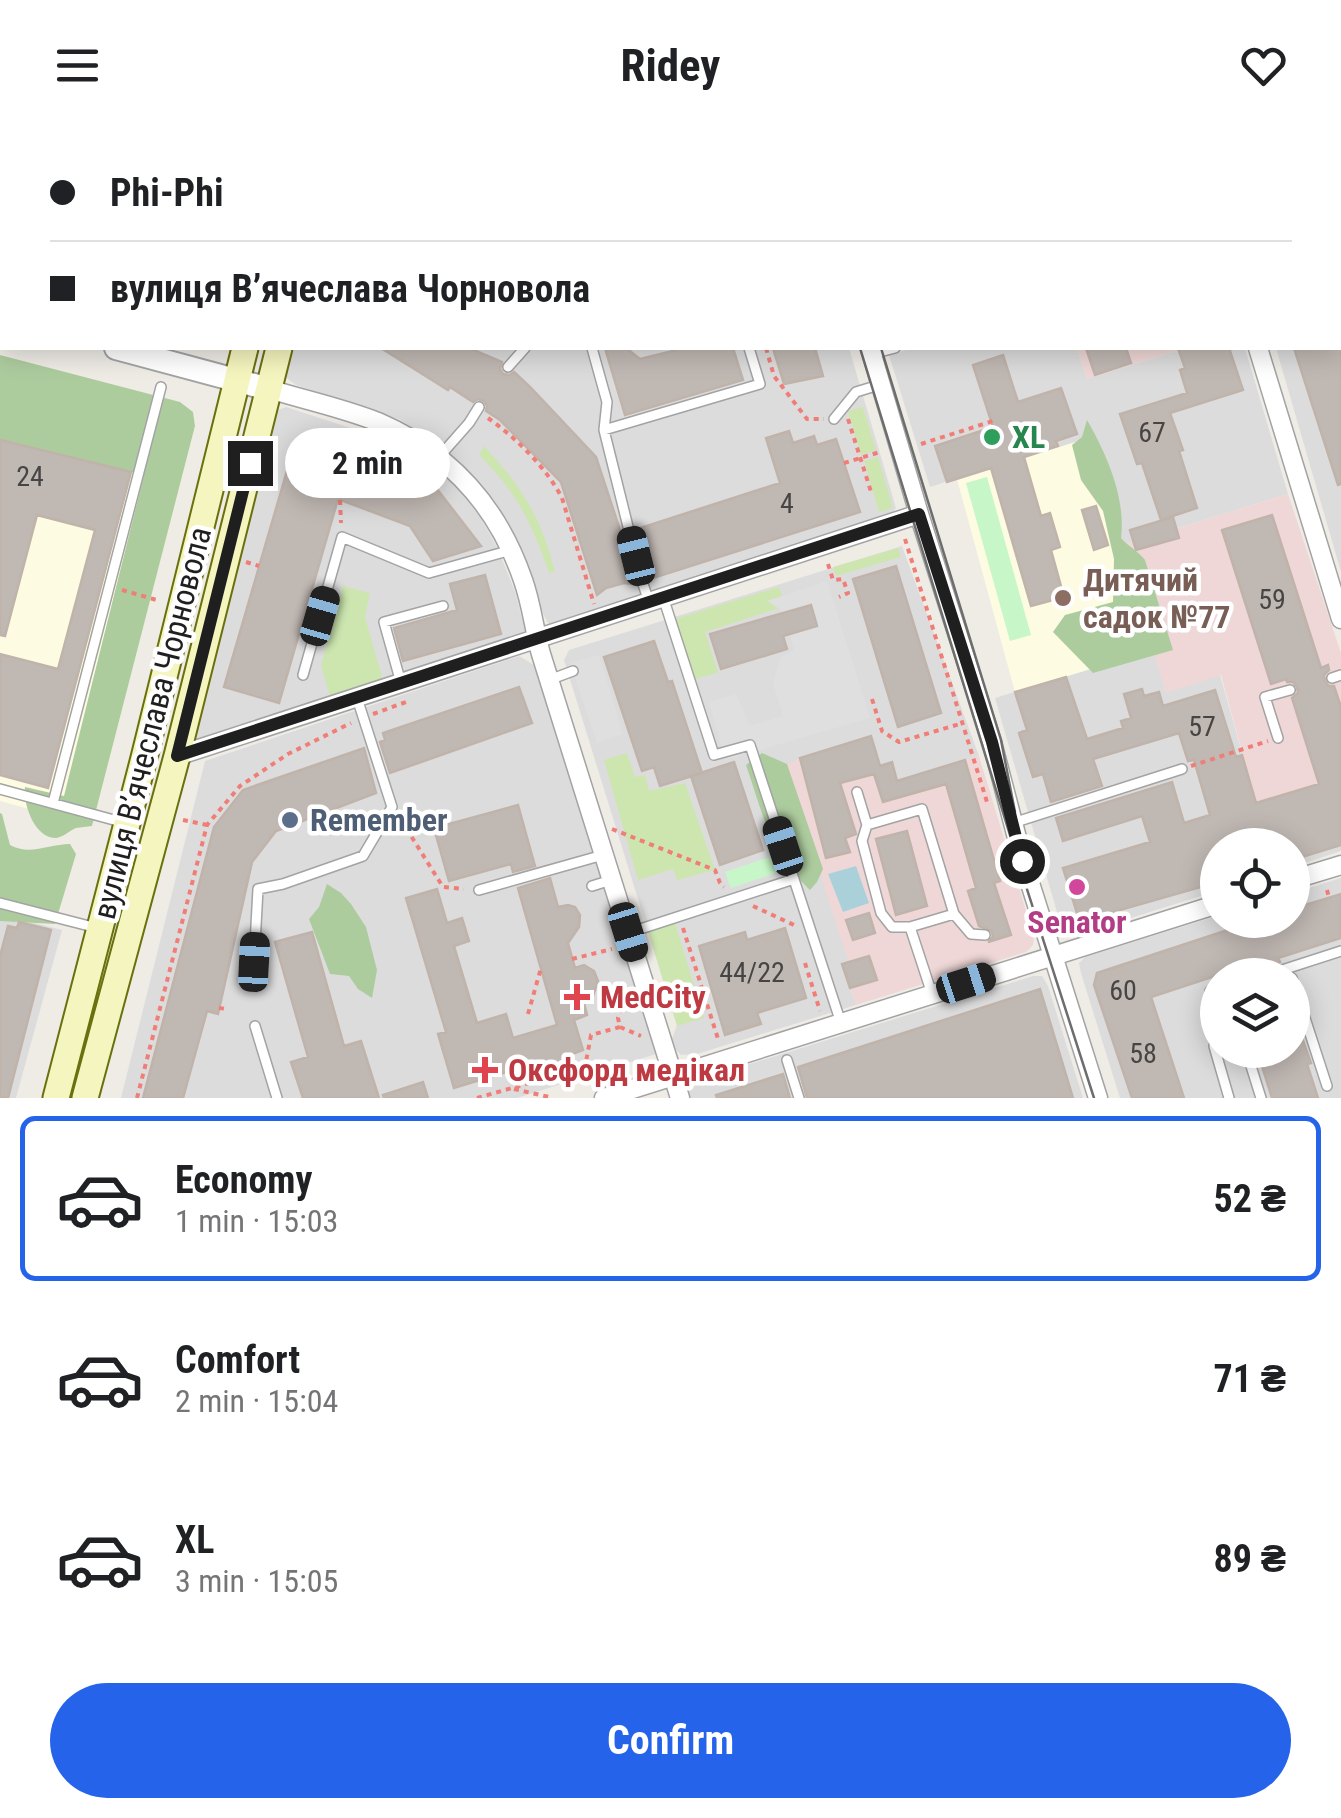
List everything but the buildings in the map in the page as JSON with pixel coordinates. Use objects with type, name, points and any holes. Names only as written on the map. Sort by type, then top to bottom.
[{"type":"main road","name":"вулиця Вʼячеслава Чорновола","points":[[56,1098],[245,350]]},
{"type":"main road","name":"вулиця Вʼячеслава Чорновола","points":[[86,1098],[278,350]]},
{"type":"street","points":[[123,350],[377,422],[440,457],[496,519],[512,550],[533,612],[536,638],[680,1098]]},
{"type":"street","points":[[1259,350],[1341,619]]},
{"type":"street","points":[[871,351],[1098,1098]]},
{"type":"street","points":[[177,756],[919,514]]},
{"type":"street","points":[[1310,874],[1341,865]]},
{"type":"street","points":[[604,1098],[1200,910]]},
{"type":"lane","points":[[508,367],[523,350]]},
{"type":"lane","points":[[593,350],[607,402],[604,430],[640,574],[656,600],[714,755],[750,744],[841,1023]]},
{"type":"lane","points":[[604,430],[760,384],[750,350]]},
{"type":"lane","points":[[834,419],[856,392],[882,384]]},
{"type":"lane","points":[[53,803],[161,387]]},
{"type":"lane","points":[[440,457],[479,407]]},
{"type":"lane","points":[[303,676],[342,537],[429,572],[512,550]]},
{"type":"lane","points":[[401,683],[384,622],[443,606]]},
{"type":"lane","points":[[549,680],[573,672]]},
{"type":"lane","points":[[1278,738],[1265,697],[1290,690]]},
{"type":"lane","points":[[254,962],[258,889],[363,856],[392,806],[357,698]]},
{"type":"lane","points":[[1013,823],[1182,769]]},
{"type":"lane","points":[[0,789],[127,824]]},
{"type":"lane","points":[[857,792],[867,825],[862,842],[881,913],[892,926],[910,928],[954,914]]},
{"type":"lane","points":[[867,825],[922,809],[954,914],[972,934],[985,935]]},
{"type":"lane","points":[[479,890],[604,855]]},
{"type":"lane","points":[[628,932],[794,879]]},
{"type":"lane","points":[[592,886],[611,880]]},
{"type":"lane","points":[[0,903],[100,929]]},
{"type":"lane","points":[[910,928],[932,994]]},
{"type":"lane","points":[[1310,964],[1341,951]]},
{"type":"lane","points":[[255,1026],[277,1098]]},
{"type":"lane","points":[[1310,1036],[1327,1086]]},
{"type":"lane","points":[[787,1060],[799,1098]]},
{"type":"lane","points":[[1220,1068],[1229,1098]]},
{"type":"lane","points":[[1253,1068],[1263,1092]]},
{"type":"lane","points":[[1311,1074],[1322,1071]]},
{"type":"path","points":[[767,350],[774,376],[807,420],[834,419]]},
{"type":"path","points":[[844,406],[872,495]]},
{"type":"path","points":[[491,420],[555,484],[596,608]]},
{"type":"path","points":[[921,444],[992,422]]},
{"type":"path","points":[[353,456],[358,437]]},
{"type":"path","points":[[844,463],[880,452]]},
{"type":"path","points":[[340,500],[342,537]]},
{"type":"path","points":[[872,700],[882,731],[899,742],[963,723],[906,539]]},
{"type":"path","points":[[242,560],[260,566]]},
{"type":"path","points":[[828,564],[833,580],[843,579],[848,593],[839,597]]},
{"type":"path","points":[[109,587],[160,601]]},
{"type":"path","points":[[137,1098],[207,825],[240,786],[288,754],[363,717],[420,697]]},
{"type":"path","points":[[1182,769],[1278,738]]},
{"type":"path","points":[[392,806],[443,887],[479,890]]},
{"type":"path","points":[[187,821],[207,825]]},
{"type":"path","points":[[1327,890],[1329,898]]},
{"type":"path","points":[[679,916],[719,1042]]},
{"type":"path","points":[[572,959],[612,948]]},
{"type":"path","points":[[528,1014],[541,968]]},
{"type":"path","points":[[620,1027],[618,1018],[627,993]]},
{"type":"path","points":[[219,1008],[227,1009]]},
{"type":"path","points":[[477,1098],[585,1067],[591,1034],[620,1027],[642,1036]]},
{"type":"path","points":[[512,1088],[549,1097]]},
{"type":"shaded area","points":[[290,350],[850,350],[896,508],[889,518],[550,626],[539,607],[511,530],[474,480],[442,447],[399,419],[296,385],[284,376]]},
{"type":"shaded area","points":[[906,350],[1078,350],[1087,379],[1179,350],[1246,350],[1288,494],[1120,546],[1057,446],[930,487],[889,355]]},
{"type":"shaded area","points":[[1078,350],[1179,350],[1087,379]]},
{"type":"shaded area","points":[[1277,350],[1341,350],[1341,572]]},
{"type":"shaded area","points":[[0,355],[193,412],[195,426],[92,826],[0,801]]},
{"type":"shaded area","points":[[286,407],[400,444],[461,491],[498,549],[516,594],[525,631],[516,641],[192,747],[273,412]]},
{"type":"shaded area","name":"Дитячий садок №77","points":[[1085,439],[1153,650],[1015,692],[957,479]]},
{"type":"shaded area","points":[[1288,494],[1341,653],[1341,777],[1256,803],[1221,675],[1166,693],[1120,546]]},
{"type":"shaded area","points":[[902,546],[979,756],[897,781],[880,766],[871,736],[848,962],[843,965],[856,1005],[697,1054],[681,1055],[670,1044],[677,1025],[564,660],[569,650]]},
{"type":"shaded area","points":[[827,581],[870,718],[725,760],[709,702],[736,694],[750,726],[783,716],[773,683],[780,658],[794,650],[783,611],[767,601]]},
{"type":"shaded area","points":[[1153,650],[1220,675],[1256,802],[1341,777],[1341,851],[1310,861],[1310,828],[1200,828],[1200,896],[1070,934],[1061,926],[995,698]]},
{"type":"shaded area","points":[[599,655],[623,734],[597,743],[570,663]]},
{"type":"shaded area","points":[[519,656],[534,665],[656,1054],[517,1098],[121,1098],[205,761]]},
{"type":"shaded area","points":[[871,736],[880,765],[892,762],[897,780],[979,756],[1034,937],[1026,952],[856,1005],[842,964],[848,961],[786,765]]},
{"type":"shaded area","points":[[1341,878],[1341,1098],[1120,1098],[1081,973],[1079,963],[1085,957],[1200,921],[1200,938],[1310,938],[1310,888]]},
{"type":"shaded area","points":[[0,914],[62,930],[16,1098],[0,1098]]},
{"type":"shaded area","points":[[1042,976],[1048,986],[1083,1098],[686,1098],[689,1085],[698,1080]]},
{"type":"green space","points":[[0,355],[180,402],[193,412],[195,426],[92,826],[76,828],[55,838],[41,832],[31,819],[25,787],[64,796],[144,475],[0,440]]},
{"type":"green space","points":[[863,407],[876,450],[861,455],[848,411]]},
{"type":"green space","points":[[1087,420],[1113,477],[1121,508],[1121,538],[1145,560],[1173,650],[1093,673],[1053,632],[1065,615],[1113,602],[1114,559],[1103,511],[1081,480],[1072,445],[1082,437]]},
{"type":"green space","points":[[484,446],[529,504],[555,572],[549,573],[514,496],[479,455]]},
{"type":"green space","points":[[878,457],[893,508],[879,512],[864,461]]},
{"type":"green space","points":[[987,477],[1031,635],[1010,641],[966,483]]},
{"type":"green space","points":[[898,548],[901,557],[836,576],[833,567]]},
{"type":"green space","points":[[343,586],[370,593],[365,617],[384,684],[331,700],[321,665]]},
{"type":"green space","points":[[779,587],[786,606],[705,632],[718,673],[694,679],[675,619]]},
{"type":"green space","points":[[627,753],[635,777],[645,775],[649,791],[685,783],[715,870],[677,880],[673,869],[638,880],[604,760]]},
{"type":"green space","points":[[762,753],[787,764],[823,869],[810,890],[786,861],[763,817],[746,765]]},
{"type":"green space","points":[[0,813],[10,845],[32,850],[70,844],[76,854],[55,924],[0,921]]},
{"type":"green space","points":[[770,857],[776,873],[731,888],[725,872]]},
{"type":"green space","points":[[327,884],[351,904],[366,927],[377,970],[372,998],[358,989],[349,976],[330,974],[309,919],[319,907]]},
{"type":"green space","points":[[675,923],[704,1018],[677,1026],[648,931]]},
{"type":"water","points":[[856,866],[869,903],[843,912],[828,874]]},
{"type":"tram line","points":[[861,350],[1094,1098]]},
{"type":"tram line","points":[[882,350],[1001,740],[1015,812]]},
{"type":"place","name":"XL","points":[[992,437]]},
{"type":"place","name":"Дитячий садок №77","points":[[1063,598]]},
{"type":"place","name":"Remember","points":[[290,820]]},
{"type":"place","name":"Senator","points":[[1077,887]]},
{"type":"place","name":"MedCity","points":[[577,997]]},
{"type":"place","name":"Оксфорд медікал","points":[[485,1070]]},
{"type":"route","points":[[250,463],[177,756],[919,514],[992,742],[1022,861]]}]
